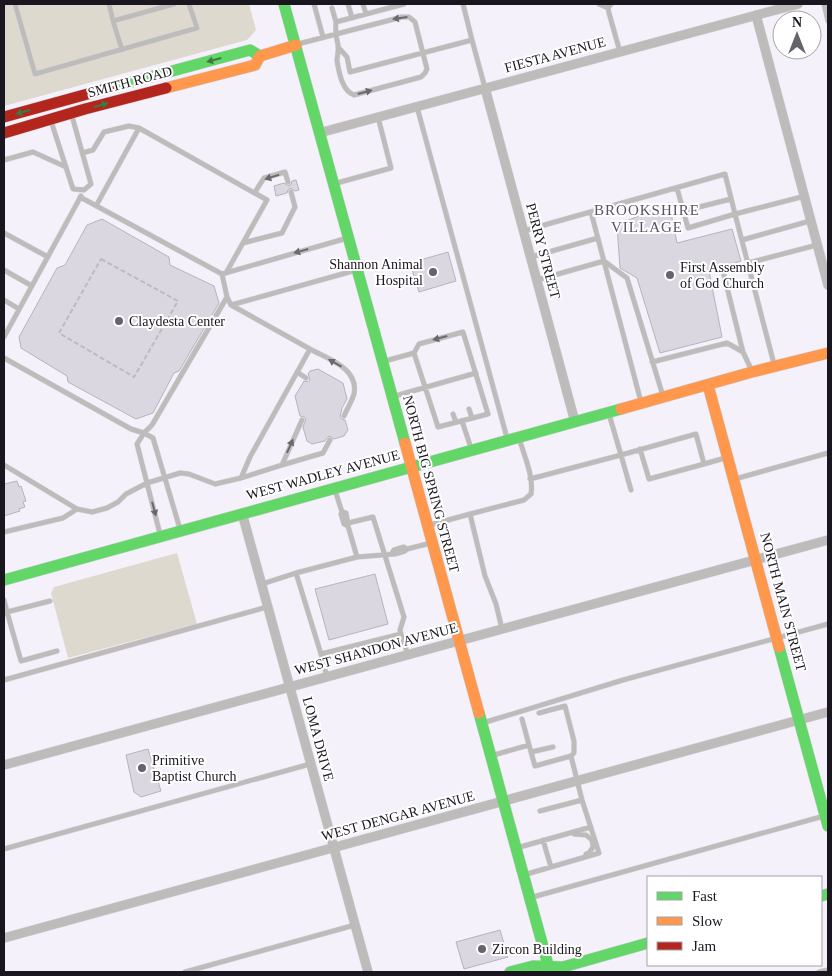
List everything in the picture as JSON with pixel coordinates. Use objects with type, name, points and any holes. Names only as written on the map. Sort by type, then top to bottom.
[{"type":"main road","name":"NORTH BIG SPRING STREET","points":[[284,4],[549,969]]},
{"type":"main road","name":"SMITH ROAD","points":[[4,133],[72,113],[255,65],[260,56],[296,45]]},
{"type":"main road","name":"SMITH ROAD","points":[[4,117],[250,50],[260,56]]},
{"type":"main road","name":"WEST WADLEY AVENUE","points":[[4,580],[752,372],[828,353]]},
{"type":"main road","name":"NORTH MAIN STREET","points":[[708,385],[827,818]]},
{"type":"main road","points":[[510,972],[533,966],[549,969],[563,967],[647,944]]},
{"type":"street","name":"FIESTA AVENUE","points":[[319,133],[798,4]]},
{"type":"street","points":[[756,15],[828,285]]},
{"type":"street","name":"PERRY STREET","points":[[485,88],[576,422]]},
{"type":"street","name":"LOMA DRIVE","points":[[242,513],[368,972]]},
{"type":"street","name":"WEST SHANDON AVENUE","points":[[4,765],[828,540]]},
{"type":"street","name":"WEST DENGAR AVENUE","points":[[4,938],[828,712]]},
{"type":"lane","points":[[15,4],[35,74],[198,28],[189,4]]},
{"type":"lane","points":[[108,4],[122,50]]},
{"type":"lane","points":[[114,21],[174,4]]},
{"type":"lane","points":[[314,4],[322,37]]},
{"type":"lane","points":[[348,4],[352,18]]},
{"type":"lane","points":[[363,4],[366,14]]},
{"type":"lane","points":[[376,4],[378,11]]},
{"type":"lane","points":[[336,22],[404,4]]},
{"type":"lane","points":[[463,4],[485,88]]},
{"type":"lane","points":[[599,4],[609,6],[620,52]]},
{"type":"lane","points":[[824,4],[828,21]]},
{"type":"lane","points":[[296,45],[322,37],[335,34],[402,17],[409,17],[414,22],[423,53],[427,69],[425,74],[421,77],[354,95],[348,93],[345,89],[337,61],[338,46],[335,34],[336,22],[332,8]]},
{"type":"lane","points":[[338,46],[346,57],[350,72],[472,40]]},
{"type":"lane","points":[[4,335],[84,190],[91,184],[68,100]]},
{"type":"lane","points":[[47,106],[73,188],[84,190]]},
{"type":"lane","points":[[417,107],[513,439],[530,479],[532,489],[531,494],[524,500],[427,526]]},
{"type":"lane","points":[[333,184],[392,168],[378,117]]},
{"type":"lane","points":[[82,153],[93,150],[104,132],[129,126],[139,128],[267,200],[224,274],[227,297],[231,305],[347,370],[352,376],[354,387],[353,395],[344,416]]},
{"type":"lane","points":[[96,206],[139,128]]},
{"type":"lane","points":[[4,160],[33,152],[66,167]]},
{"type":"lane","points":[[255,192],[264,178],[286,172],[288,182]]},
{"type":"lane","points":[[523,231],[725,174],[774,366]]},
{"type":"lane","points":[[677,188],[688,228],[804,196]]},
{"type":"lane","points":[[243,242],[282,232],[295,207],[291,192]]},
{"type":"lane","points":[[80,197],[224,274],[348,238]]},
{"type":"lane","points":[[683,211],[731,199]]},
{"type":"lane","points":[[591,212],[642,404]]},
{"type":"lane","points":[[742,240],[811,221]]},
{"type":"lane","points":[[4,233],[48,257]]},
{"type":"lane","points":[[531,257],[598,238]]},
{"type":"lane","points":[[748,263],[818,245]]},
{"type":"lane","points":[[537,280],[604,262],[627,278],[663,398]]},
{"type":"lane","points":[[4,270],[32,286]]},
{"type":"lane","points":[[231,305],[357,270]]},
{"type":"lane","points":[[723,271],[743,352],[752,372]]},
{"type":"lane","points":[[161,536],[137,444],[152,425],[227,297]]},
{"type":"lane","points":[[4,300],[19,309]]},
{"type":"lane","points":[[382,362],[414,352],[419,344],[463,332],[488,414],[438,427],[414,352]]},
{"type":"lane","points":[[652,362],[727,343],[743,352]]},
{"type":"lane","points":[[241,478],[250,457],[310,349]]},
{"type":"lane","points":[[4,358],[131,429],[153,438],[181,530]]},
{"type":"lane","points":[[297,372],[306,378]]},
{"type":"lane","points":[[391,397],[476,373]]},
{"type":"lane","points":[[460,377],[462,384]]},
{"type":"lane","points":[[444,382],[446,388]]},
{"type":"lane","points":[[470,409],[472,418]]},
{"type":"lane","points":[[609,413],[631,490]]},
{"type":"lane","points":[[453,414],[456,422]]},
{"type":"lane","points":[[282,466],[302,420]]},
{"type":"lane","points":[[462,420],[471,450]]},
{"type":"lane","points":[[530,479],[696,434],[704,464]]},
{"type":"lane","points":[[4,465],[77,509],[92,512],[107,508],[118,502],[126,494],[147,482],[180,473],[189,474],[215,484],[324,453],[330,440]]},
{"type":"lane","points":[[640,449],[649,479],[728,458]]},
{"type":"lane","points":[[734,479],[828,453]]},
{"type":"lane","points":[[334,488],[344,524],[373,517],[404,617],[400,630],[408,655]]},
{"type":"lane","points":[[4,532],[63,518],[77,509]]},
{"type":"lane","points":[[470,514],[485,576],[496,604],[502,629]]},
{"type":"lane","points":[[348,524],[357,557]]},
{"type":"lane","points":[[261,584],[357,557],[395,554],[405,552],[406,549],[431,543]]},
{"type":"lane","points":[[296,574],[327,677]]},
{"type":"lane","points":[[4,600],[5,613],[21,662],[57,651]]},
{"type":"lane","points":[[5,613],[50,601]]},
{"type":"lane","points":[[4,680],[267,607]]},
{"type":"lane","points":[[482,724],[623,680],[828,624]]},
{"type":"lane","points":[[321,654],[401,634]]},
{"type":"lane","points":[[524,875],[599,853],[582,800],[571,756],[575,748],[565,706],[538,713]]},
{"type":"lane","points":[[522,719],[534,766],[571,756]]},
{"type":"lane","points":[[567,743],[574,741]]},
{"type":"lane","points":[[491,756],[529,745]]},
{"type":"lane","points":[[531,752],[553,747]]},
{"type":"lane","points":[[4,849],[310,764]]},
{"type":"lane","points":[[540,810],[582,800]]},
{"type":"lane","points":[[529,898],[827,818]]},
{"type":"lane","points":[[516,848],[591,827]]},
{"type":"lane","points":[[554,837],[578,833],[586,835],[592,840],[593,847],[589,852],[571,858],[570,862]]},
{"type":"lane","points":[[543,840],[551,867]]},
{"type":"lane","points":[[185,972],[355,925]]},
{"type":"lane","points":[[819,972],[828,970]]},
{"type":"path","points":[[101,259],[178,301],[134,377],[59,333],[101,259]]},
{"type":"shaded area","points":[[4,4],[249,4],[256,30],[247,40],[4,106]]},
{"type":"shaded area","points":[[177,553],[197,624],[68,658],[51,593],[54,587]]},
{"type":"building","points":[[296,180],[299,190],[295,191],[290,188],[287,193],[276,196],[274,186],[284,183],[289,186],[292,181]]},
{"type":"building","name":"First Assembly of God Church","points":[[669,203],[677,243],[732,229],[741,261],[709,271],[722,337],[660,353],[637,278],[620,268],[617,225]]},
{"type":"building","name":"Claydesta Center","points":[[102,219],[169,257],[170,265],[214,286],[219,303],[179,371],[174,373],[153,413],[136,419],[68,382],[67,376],[21,348],[19,337],[57,268],[65,265],[87,225]]},
{"type":"building","name":"Shannon Animal Hospital","points":[[448,252],[456,281],[419,292],[410,263]]},
{"type":"building","points":[[318,369],[343,383],[347,399],[340,417],[345,420],[348,430],[344,436],[334,439],[329,436],[325,441],[312,444],[307,441],[303,427],[306,419],[300,416],[295,396],[304,381],[310,380],[308,374],[310,371]]},
{"type":"building","points":[[17,481],[19,487],[21,486],[26,501],[23,502],[25,507],[19,509],[20,511],[4,516],[4,484]]},
{"type":"building","points":[[375,574],[388,624],[329,640],[315,589]]},
{"type":"building","name":"Primitive Baptist Church","points":[[148,749],[161,791],[141,797],[134,792],[126,755]]},
{"type":"building","name":"Zircon Building","points":[[500,930],[508,957],[464,969],[456,942]]},
{"type":"traffic: fast","points":[[284,4],[405,443]]},
{"type":"traffic: fast","points":[[113,87],[250,50],[260,56]]},
{"type":"traffic: fast","points":[[4,580],[621,409]]},
{"type":"traffic: fast","points":[[779,647],[828,826]]},
{"type":"traffic: fast","points":[[479,713],[550,972]]},
{"type":"traffic: fast","points":[[822,896],[828,894]]},
{"type":"traffic: fast","points":[[510,972],[533,966],[563,967],[647,943]]},
{"type":"traffic: slow","points":[[166,88],[255,65],[260,56],[296,45]]},
{"type":"traffic: slow","points":[[621,409],[752,372],[828,353]]},
{"type":"traffic: slow","points":[[708,385],[779,647]]},
{"type":"traffic: slow","points":[[405,443],[479,713]]},
{"type":"traffic: jam","points":[[4,117],[113,87]]},
{"type":"traffic: jam","points":[[4,133],[166,88]]},
{"type":"place","name":"Shannon Animal Hospital","points":[[433,272]]},
{"type":"place","name":"First Assembly of God Church","points":[[670,275]]},
{"type":"place","name":"Claydesta Center","points":[[119,321]]},
{"type":"place","name":"Primitive Baptist Church","points":[[142,768]]},
{"type":"place","name":"Zircon Building","points":[[482,949]]},
{"type":"district","name":"BROOKSHIRE VILLAGE","points":[[647,218]]}]
